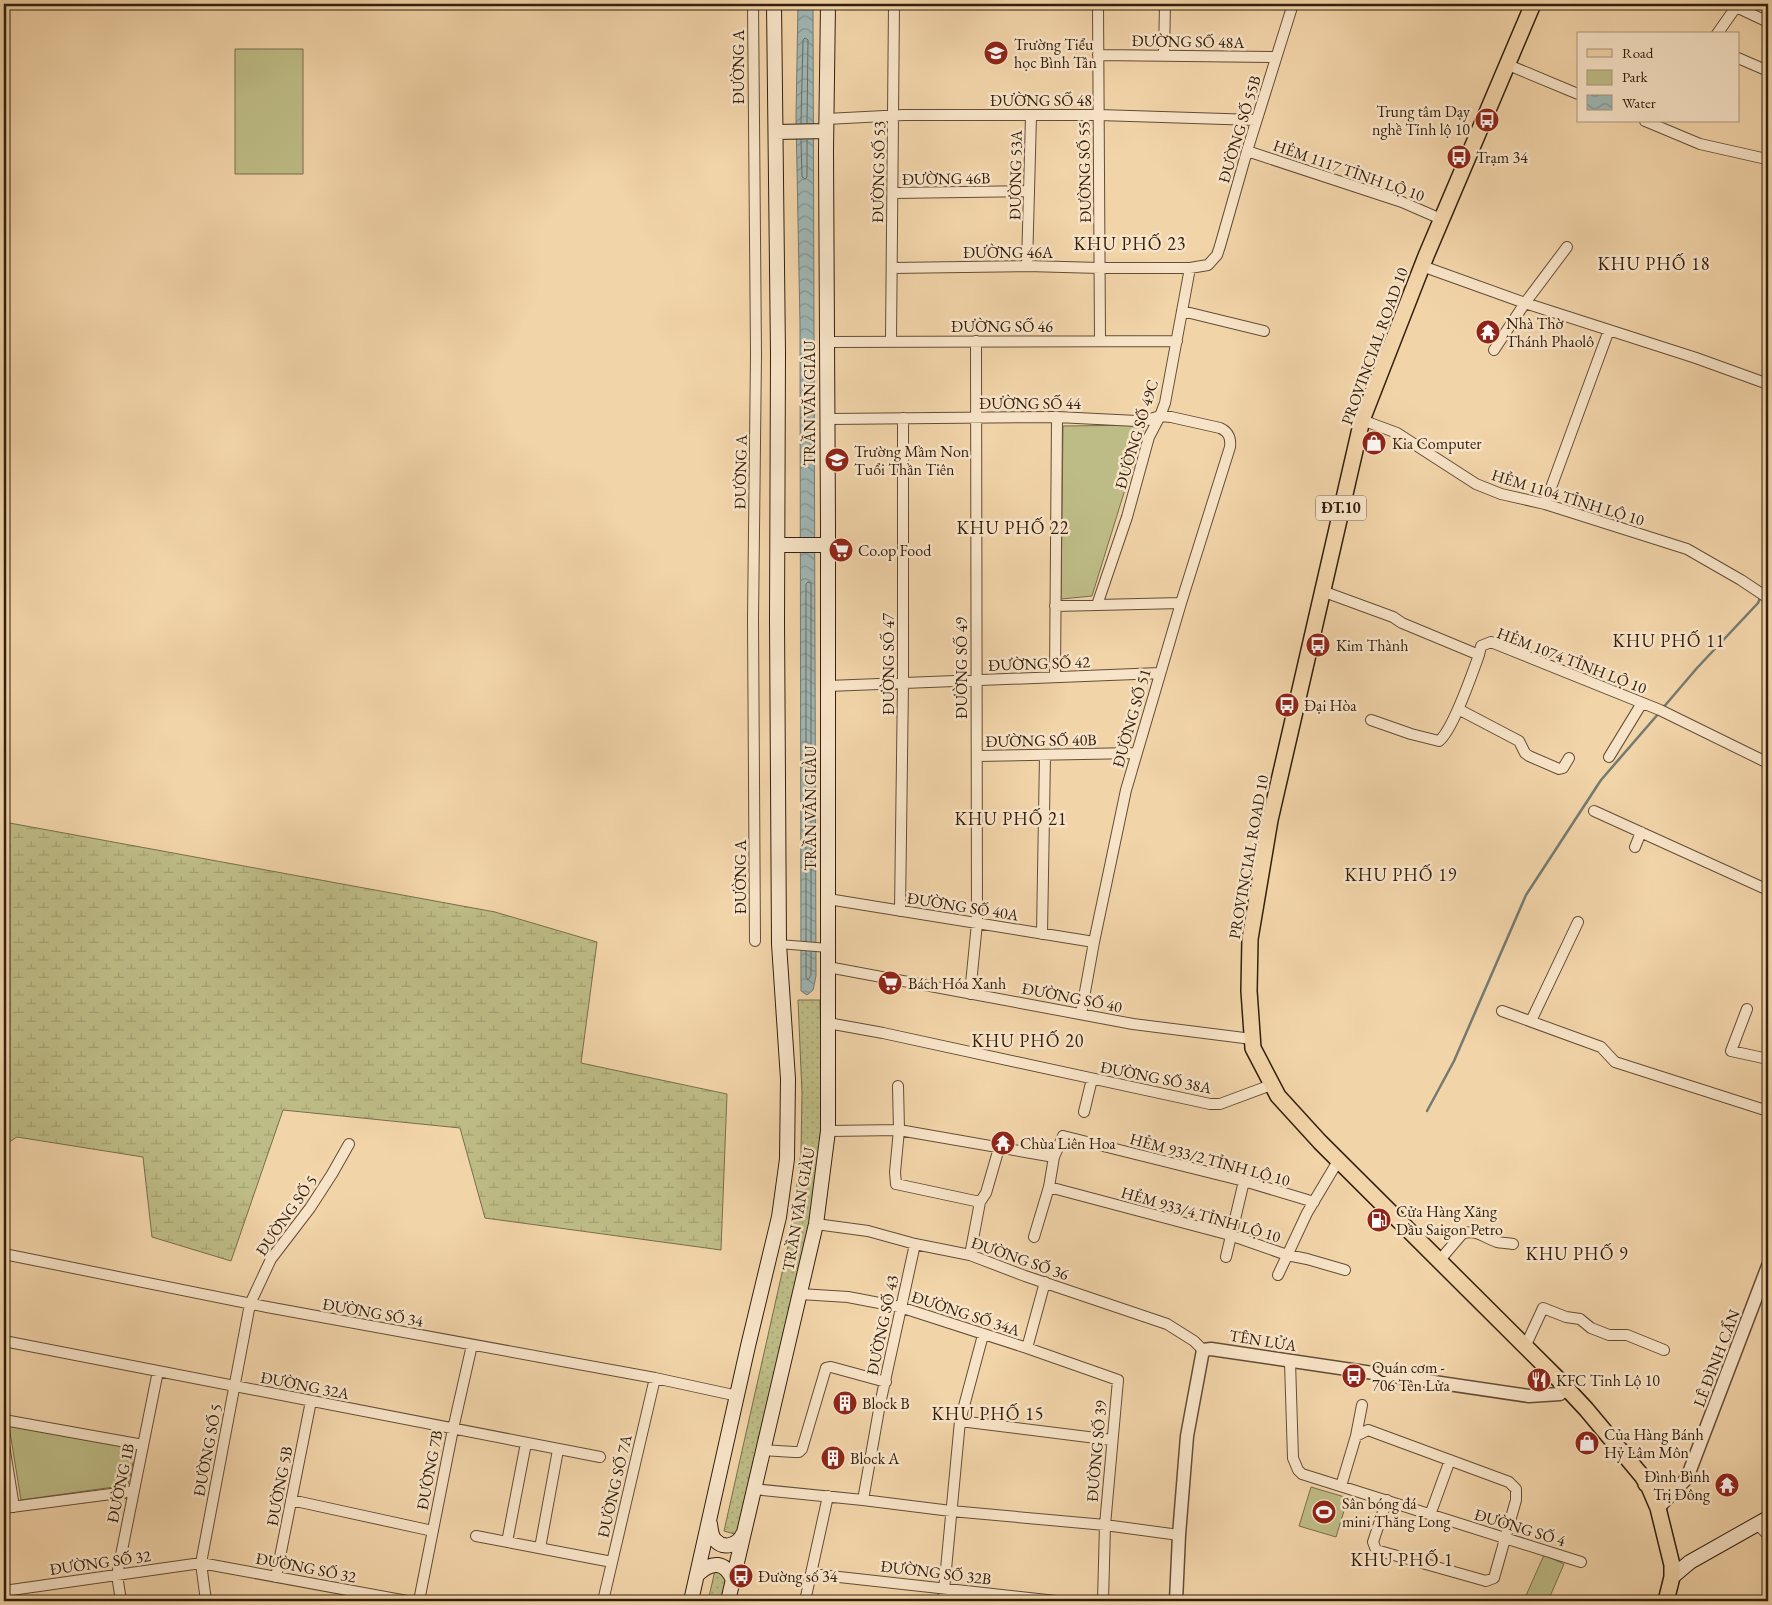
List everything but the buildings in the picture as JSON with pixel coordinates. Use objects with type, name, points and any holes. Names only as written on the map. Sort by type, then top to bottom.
[{"type":"main road","name":"TRẦN VĂN GIÀU","points":[[691,1601],[779,1217],[787,1159],[788,1080],[777,620],[782,545],[774,4]]},
{"type":"main road","name":"TRẦN VĂN GIÀU","points":[[728,1601],[816,1224],[828,1131],[828,966],[825,948],[828,899],[828,686],[824,545],[828,4]]},
{"type":"main road","name":"PROVINCIAL ROAD 10","points":[[1533,4],[1441,219],[1362,420],[1270,820],[1251,930],[1249,975],[1252,1039],[1256,1053],[1278,1096],[1338,1161],[1586,1409],[1646,1484],[1658,1508],[1671,1558],[1672,1577],[1666,1601]]},
{"type":"main road","points":[[776,132],[826,125]]},
{"type":"main road","points":[[782,545],[824,545]]},
{"type":"main road","points":[[1646,1484],[1660,1490],[1674,1492]]},
{"type":"main road","points":[[1672,1577],[1690,1562],[1762,1521]]},
{"type":"main road","points":[[710,1524],[716,1541],[724,1545],[734,1544],[741,1538],[743,1533]]},
{"type":"main road","points":[[698,1574],[709,1566],[718,1565],[727,1570],[733,1580]]},
{"type":"street","name":"ĐƯỜNG A","points":[[753,4],[756,354],[753,620],[756,940]]},
{"type":"street","name":"ĐƯỜNG SỐ 53","points":[[892,341],[894,4]]},
{"type":"street","name":"ĐƯỜNG SỐ 55","points":[[1098,4],[1100,341]]},
{"type":"street","points":[[1164,55],[1165,4]]},
{"type":"street","name":"ĐƯỜNG SỐ 55B","points":[[1213,262],[1220,246],[1256,120],[1293,4]]},
{"type":"street","points":[[1718,32],[1733,5],[1768,22]]},
{"type":"street","name":"ĐƯỜNG SỐ 48A","points":[[1098,55],[1276,57]]},
{"type":"street","points":[[1740,59],[1768,71]]},
{"type":"street","points":[[1506,64],[1577,94]]},
{"type":"street","name":"ĐƯỜNG SỐ 48","points":[[826,125],[894,116],[1099,115],[1256,120]]},
{"type":"street","name":"ĐƯỜNG 53A","points":[[1027,266],[1031,116]]},
{"type":"street","points":[[1647,122],[1700,144],[1762,158]]},
{"type":"street","name":"HẺM 1117 TỈNH LỘ 10","points":[[1247,151],[1402,202],[1441,219]]},
{"type":"street","name":"ĐƯỜNG 46B","points":[[893,193],[1029,191]]},
{"type":"street","points":[[1494,350],[1525,303],[1567,247]]},
{"type":"street","name":"ĐƯỜNG 46A","points":[[892,268],[1027,266],[1190,268],[1202,267],[1213,262]]},
{"type":"street","points":[[1422,266],[1525,303],[1768,384]]},
{"type":"street","name":"ĐƯỜNG SỐ 49C","points":[[1098,605],[1127,517],[1149,437],[1165,402],[1190,268]]},
{"type":"street","points":[[1182,311],[1264,331]]},
{"type":"street","points":[[1545,504],[1609,330]]},
{"type":"street","name":"ĐƯỜNG SỐ 46","points":[[827,342],[1177,340]]},
{"type":"street","name":"ĐƯỜNG SỐ 49","points":[[970,994],[977,923],[976,341]]},
{"type":"street","points":[[1055,677],[1056,416]]},
{"type":"street","name":"ĐƯỜNG SỐ 44","points":[[826,419],[1056,416],[1137,421],[1160,416],[1220,428],[1229,435]]},
{"type":"street","name":"ĐƯỜNG SỐ 47","points":[[900,911],[903,683],[903,418]]},
{"type":"street","name":"HẺM 1104 TỈNH LỘ 10","points":[[1362,420],[1397,433],[1476,484],[1501,494],[1545,504],[1687,549],[1764,595]]},
{"type":"street","name":"ĐƯỜNG SỐ 51","points":[[1081,1014],[1126,790],[1180,603],[1230,447],[1229,435]]},
{"type":"street","name":"HẺM 1074 TỈNH LỘ 10","points":[[1322,591],[1393,617],[1402,623],[1479,655],[1481,646],[1491,642],[1647,705]]},
{"type":"street","points":[[1055,606],[1180,603]]},
{"type":"street","points":[[1371,720],[1411,734],[1439,741],[1444,737],[1458,708],[1479,655]]},
{"type":"street","name":"ĐƯỜNG SỐ 42","points":[[828,686],[1160,672]]},
{"type":"street","points":[[1609,756],[1647,705],[1768,762]]},
{"type":"street","points":[[1458,708],[1519,741],[1525,753],[1544,763],[1559,769],[1563,768],[1569,758]]},
{"type":"street","name":"ĐƯỜNG SỐ 40B","points":[[976,756],[1136,753]]},
{"type":"street","points":[[1042,934],[1045,755]]},
{"type":"street","points":[[1594,811],[1768,890]]},
{"type":"street","points":[[1635,847],[1641,832]]},
{"type":"street","name":"ĐƯỜNG SỐ 40A","points":[[828,899],[1094,942]]},
{"type":"street","points":[[1532,1022],[1578,922]]},
{"type":"street","points":[[784,945],[825,948]]},
{"type":"street","name":"ĐƯỜNG SỐ 40","points":[[828,966],[1133,1024],[1252,1039]]},
{"type":"street","points":[[1746,1009],[1731,1051],[1768,1059]]},
{"type":"street","points":[[1502,1011],[1601,1047],[1615,1062],[1768,1111]]},
{"type":"street","name":"ĐƯỜNG SỐ 38A","points":[[828,1023],[1216,1104],[1271,1085]]},
{"type":"street","points":[[1084,1112],[1092,1079]]},
{"type":"street","points":[[898,1086],[899,1130],[895,1172],[896,1184],[980,1202]]},
{"type":"street","points":[[828,1131],[899,1130],[1054,1157],[1049,1187],[1034,1237]]},
{"type":"street","name":"HẺM 933/2 TỈNH LỘ 10","points":[[1054,1157],[1064,1136],[1244,1181],[1314,1202]]},
{"type":"street","name":"ĐƯỜNG SỐ 5","points":[[206,1601],[201,1562],[250,1304],[272,1259],[310,1208],[349,1144]]},
{"type":"street","points":[[970,1255],[980,1202],[986,1193],[999,1148]]},
{"type":"street","points":[[1278,1275],[1314,1202],[1338,1161]]},
{"type":"street","points":[[1226,1257],[1244,1181]]},
{"type":"street","name":"HẺM 933/4 TỈNH LỘ 10","points":[[1049,1187],[1230,1235],[1287,1255],[1346,1270]]},
{"type":"street","name":"ĐƯỜNG SỐ 36","points":[[816,1224],[868,1231],[915,1244],[970,1255],[1167,1324],[1194,1341],[1203,1350]]},
{"type":"street","points":[[1439,1261],[1462,1234],[1467,1232],[1472,1231],[1497,1242],[1513,1244]]},
{"type":"street","name":"ĐƯỜNG SỐ 43","points":[[863,1500],[900,1307],[915,1244]]},
{"type":"street","name":"ĐƯỜNG SỐ 34","points":[[4,1254],[250,1304],[655,1378],[738,1396]]},
{"type":"street","name":"LÊ ĐÌNH CẨN","points":[[1658,1508],[1687,1478],[1768,1266]]},
{"type":"street","points":[[1027,1348],[1045,1282]]},
{"type":"street","name":"ĐƯỜNG SỐ 34A","points":[[800,1294],[848,1297],[900,1307],[1118,1380]]},
{"type":"street","points":[[1525,1347],[1543,1308],[1566,1317],[1580,1319],[1591,1328],[1609,1335],[1626,1335],[1664,1350]]},
{"type":"street","points":[[943,1601],[960,1421],[983,1335]]},
{"type":"street","name":"ĐƯỜNG 32A","points":[[4,1341],[600,1458]]},
{"type":"street","name":"ĐƯỜNG 7B","points":[[418,1601],[472,1345]]},
{"type":"street","name":"TÊN LỬA","points":[[1203,1350],[1211,1349],[1529,1396],[1560,1394],[1566,1388]]},
{"type":"street","points":[[1176,1601],[1187,1436],[1203,1350]]},
{"type":"street","name":"ĐƯỜNG SỐ 4","points":[[1290,1362],[1293,1458],[1294,1465],[1302,1474],[1581,1562]]},
{"type":"street","points":[[762,1450],[799,1452],[802,1449],[826,1368],[831,1367],[886,1382]]},
{"type":"street","name":"ĐƯỜNG 1B","points":[[121,1601],[117,1575],[158,1371]]},
{"type":"street","name":"ĐƯỜNG SỐ 7A","points":[[603,1601],[655,1378]]},
{"type":"street","name":"ĐƯỜNG SỐ 39","points":[[1103,1601],[1105,1525],[1118,1380]]},
{"type":"street","name":"ĐƯỜNG 5B","points":[[276,1577],[311,1401]]},
{"type":"street","points":[[1341,1486],[1356,1436],[1362,1405]]},
{"type":"street","points":[[4,1420],[143,1445]]},
{"type":"street","points":[[960,1421],[1112,1440]]},
{"type":"street","points":[[1356,1436],[1363,1431],[1372,1431],[1513,1485],[1516,1500],[1495,1575],[1489,1581],[1376,1550],[1373,1542],[1387,1500]]},
{"type":"street","points":[[507,1542],[526,1443]]},
{"type":"street","points":[[4,1445],[9,1508],[134,1491]]},
{"type":"street","points":[[540,1548],[558,1450]]},
{"type":"street","points":[[1430,1515],[1450,1460]]},
{"type":"street","points":[[753,1488],[951,1511],[1105,1525],[1179,1535]]},
{"type":"street","points":[[805,1601],[828,1496]]},
{"type":"street","points":[[291,1500],[432,1531]]},
{"type":"street","points":[[1762,1521],[1768,1536]]},
{"type":"street","points":[[476,1536],[612,1562]]},
{"type":"street","name":"ĐƯỜNG SỐ 32","points":[[4,1591],[201,1562],[276,1577],[344,1595],[407,1601]]},
{"type":"street","name":"ĐƯỜNG SỐ 32B","points":[[812,1574],[1013,1599],[1056,1601]]},
{"type":"green space","points":[[235,49],[303,49],[303,174],[235,174]]},
{"type":"green space","points":[[1145,425],[1092,596],[1061,599],[1063,426]]},
{"type":"green space","points":[[4,822],[495,912],[597,942],[581,1063],[727,1094],[721,1250],[485,1218],[460,1128],[283,1110],[231,1261],[152,1237],[143,1157],[17,1137],[4,1145]]},
{"type":"green space","points":[[798,1000],[820,1000],[822,1098],[819,1164],[811,1229],[738,1535],[724,1531],[791,1233],[801,1152],[802,1093]]},
{"type":"green space","points":[[9,1426],[136,1449],[128,1485],[21,1500]]},
{"type":"green space","name":"Sân bóng đá mini Thăng Long","points":[[1311,1487],[1348,1498],[1336,1537],[1299,1526]]},
{"type":"green space","points":[[1544,1555],[1564,1564],[1548,1601],[1526,1601],[1524,1600]]},
{"type":"green space","points":[[716,1566],[730,1568],[722,1601],[708,1601]]},
{"type":"water","points":[[798,4],[813,4],[816,976],[813,990],[807,995],[801,991],[800,324],[796,117]]},
{"type":"waterway","points":[[1763,591],[1768,579]]},
{"type":"waterway","points":[[1662,709],[1697,668],[1758,603],[1761,596]]},
{"type":"waterway","points":[[1427,1111],[1454,1061],[1526,895],[1601,780],[1659,713]]},
{"type":"place","name":"Trường Tiểu học Bình Tân","points":[[996,53]]},
{"type":"place","name":"Trung tâm Dạy nghề Tỉnh lộ 10","points":[[1487,120]]},
{"type":"place","name":"Trạm 34","points":[[1459,157]]},
{"type":"place","name":"Nhà Thờ Thánh Phaolô","points":[[1488,332]]},
{"type":"place","name":"Kia Computer","points":[[1374,443]]},
{"type":"place","name":"Trường Mầm Non Tuổi Thần Tiên","points":[[837,460]]},
{"type":"place","name":"Co.op Food","points":[[841,550]]},
{"type":"place","name":"Kim Thành","points":[[1318,645]]},
{"type":"place","name":"Đại Hòa","points":[[1287,705]]},
{"type":"place","name":"Bách Hóa Xanh","points":[[890,983]]},
{"type":"place","name":"Chùa Liên Hoa","points":[[1003,1143]]},
{"type":"place","name":"Cửa Hàng Xăng Dầu Saigon Petro","points":[[1379,1220]]},
{"type":"place","name":"Quán cơm - 706 Tên Lửa","points":[[1354,1376]]},
{"type":"place","name":"KFC Tỉnh Lộ 10","points":[[1539,1380]]},
{"type":"place","name":"Block B","points":[[845,1403]]},
{"type":"place","name":"Của Hàng Bánh Hỷ Lâm Môn","points":[[1587,1443]]},
{"type":"place","name":"Block A","points":[[833,1458]]},
{"type":"place","name":"Đình Bình Trị Đông","points":[[1727,1485]]},
{"type":"place","name":"Sân bóng đá mini Thăng Long","points":[[1324,1512]]},
{"type":"place","name":"Đường số 34","points":[[741,1576]]},
{"type":"district","name":"KHU PHỐ 23","points":[[1130,244]]},
{"type":"district","name":"KHU PHỐ 18","points":[[1654,264]]},
{"type":"district","name":"KHU PHỐ 22","points":[[1013,528]]},
{"type":"district","name":"KHU PHỐ 11","points":[[1669,641]]},
{"type":"district","name":"KHU PHỐ 21","points":[[1011,819]]},
{"type":"district","name":"KHU PHỐ 19","points":[[1401,875]]},
{"type":"district","name":"KHU PHỐ 20","points":[[1028,1041]]},
{"type":"district","name":"KHU PHỐ 9","points":[[1577,1254]]},
{"type":"district","name":"KHU PHỐ 15","points":[[988,1414]]},
{"type":"district","name":"KHU PHỐ 1","points":[[1402,1560]]}]
